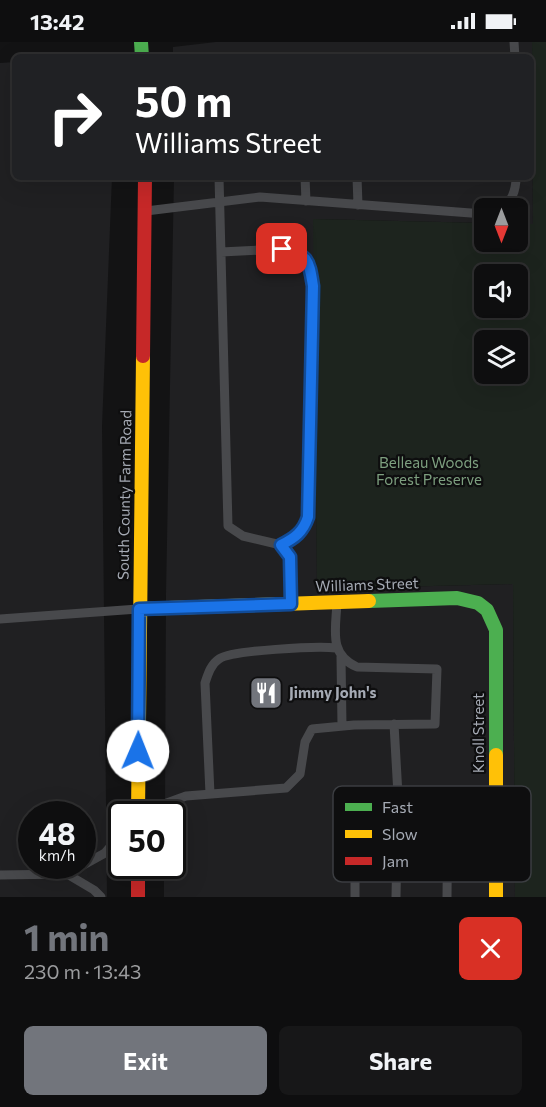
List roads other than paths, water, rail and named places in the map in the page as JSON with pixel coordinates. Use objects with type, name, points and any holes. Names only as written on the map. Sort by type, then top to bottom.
[{"type":"main road","name":"South County Farm Road","points":[[137,801],[145,180]]},
{"type":"main road","name":"Williams Street","points":[[139,609],[457,598],[472,600],[486,608]]},
{"type":"main road","name":"Knoll Street","points":[[486,608],[492,616],[496,630],[496,786]]},
{"type":"main road","points":[[138,879],[138,897]]},
{"type":"main road","name":"Knoll Street","points":[[495,882],[495,897]]},
{"type":"lane","points":[[219,180],[228,526],[243,536],[281,545],[290,557],[291,604]]},
{"type":"lane","points":[[305,180],[306,201]]},
{"type":"lane","points":[[357,180],[358,205]]},
{"type":"lane","points":[[510,198],[516,189],[516,180]]},
{"type":"lane","points":[[146,211],[260,197],[474,213]]},
{"type":"lane","points":[[221,252],[282,249],[298,252],[309,264],[313,286],[308,517],[304,529],[296,537],[281,545]]},
{"type":"lane","points":[[337,602],[342,726]]},
{"type":"lane","points":[[0,619],[139,609]]},
{"type":"lane","points":[[172,801],[186,796],[286,788],[300,774],[305,741],[312,729],[435,724],[437,669],[357,667],[338,653],[318,646],[243,653],[220,658],[210,670],[205,683],[210,794]]},
{"type":"lane","points":[[394,724],[397,786]]},
{"type":"lane","points":[[0,875],[18,875]]},
{"type":"lane","points":[[75,879],[101,897]]},
{"type":"lane","points":[[396,882],[396,897]]},
{"type":"lane","points":[[447,882],[447,897]]},
{"type":"place","name":"Jimmy John's","points":[[266,693]]},
{"type":"park label","name":"Belleau Woods Forest Preserve","points":[[429,472]]}]
